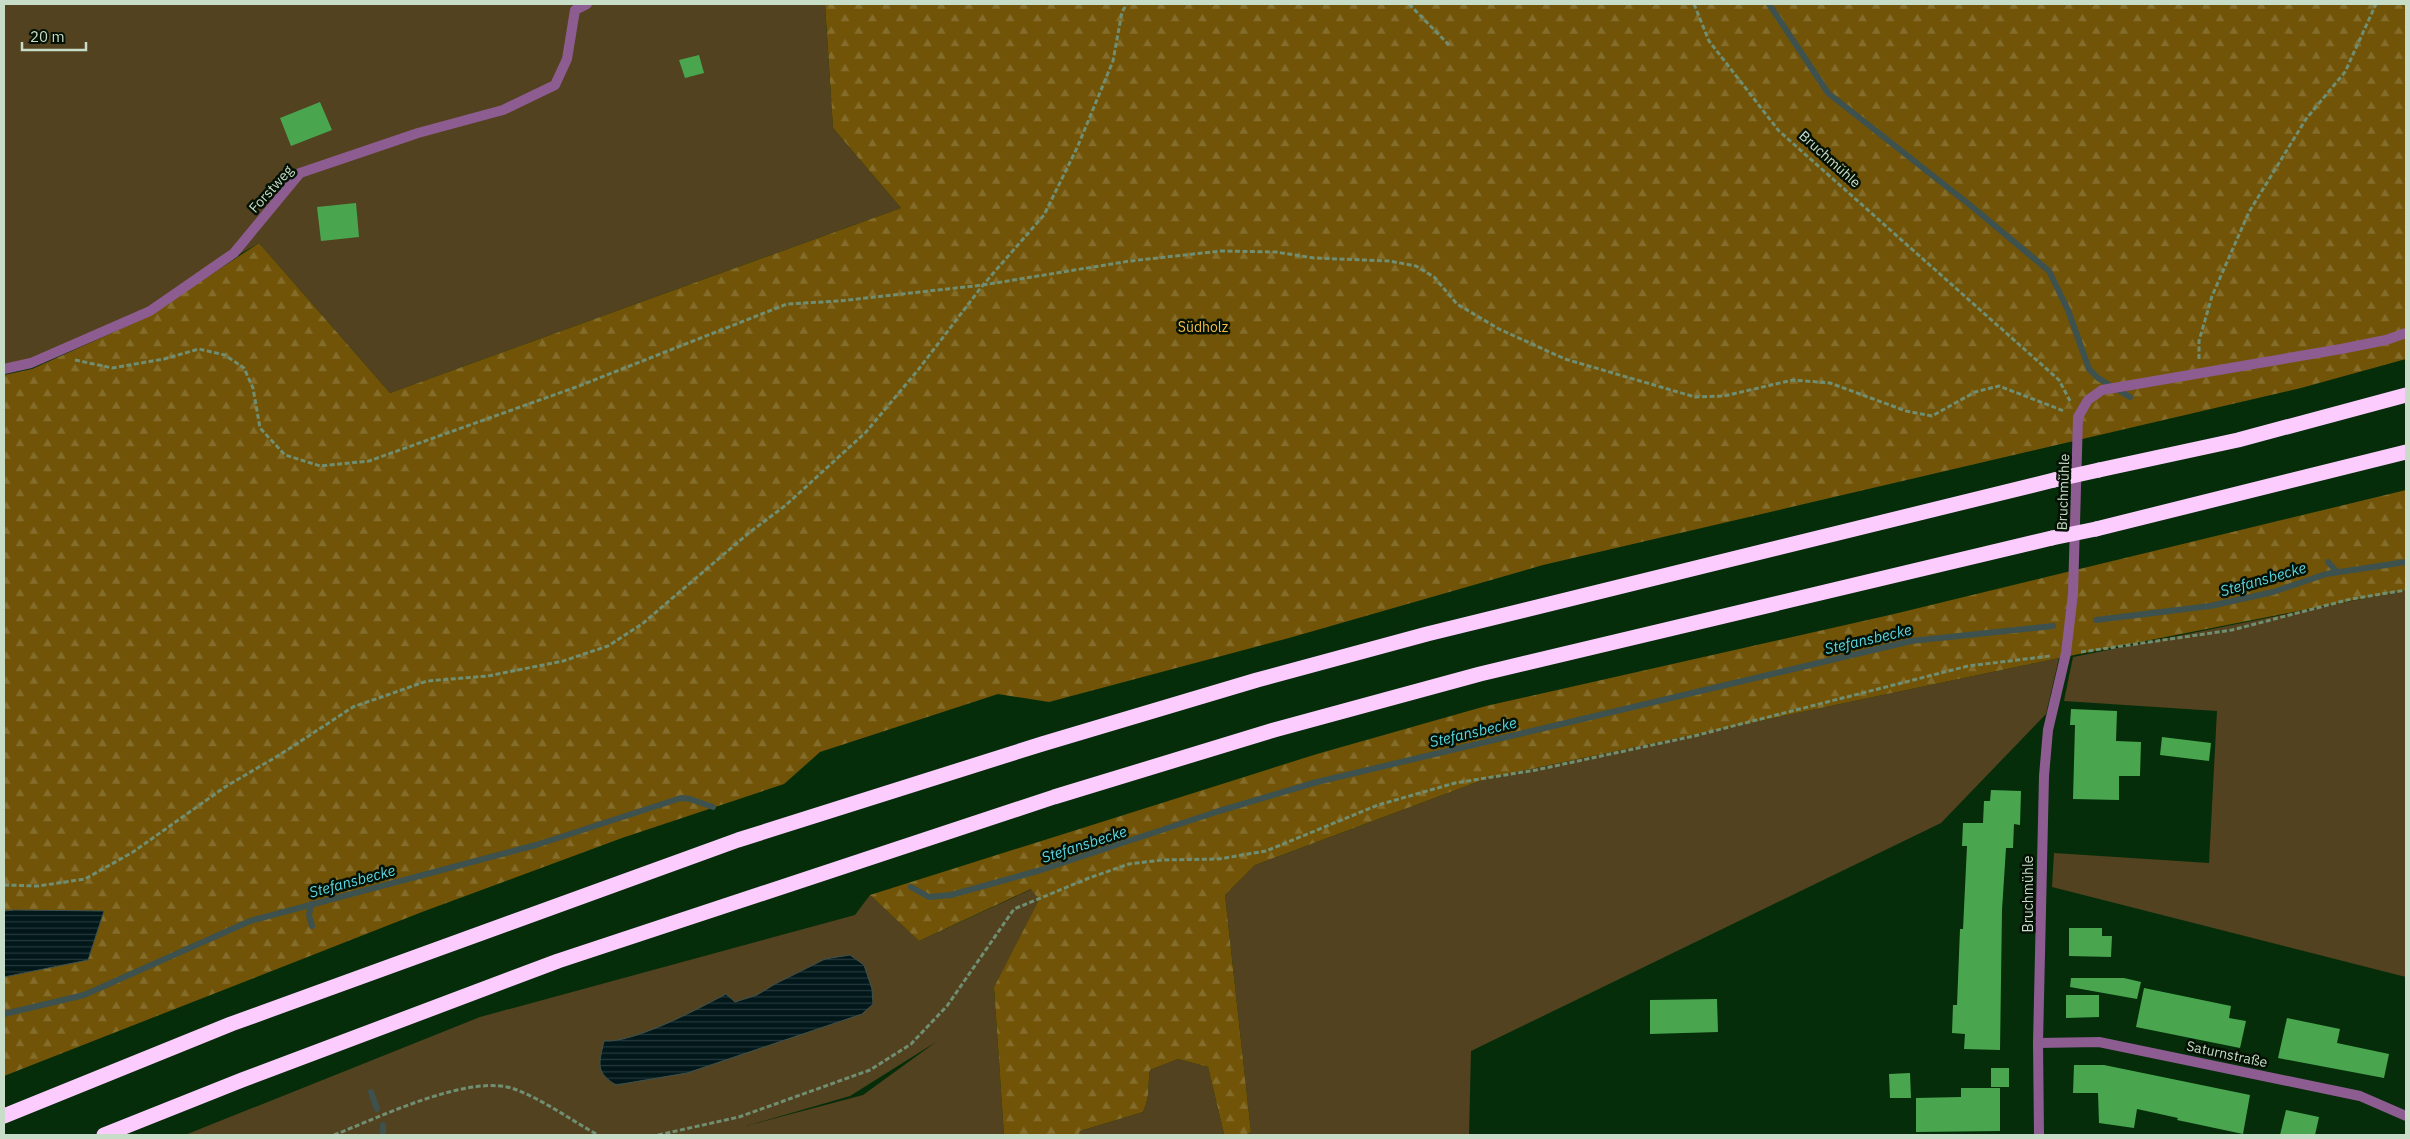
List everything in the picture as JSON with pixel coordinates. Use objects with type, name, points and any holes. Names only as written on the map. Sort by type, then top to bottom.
[{"type":"highway","points":[[4,1116],[231,1024],[729,844],[1042,744],[1257,680],[1427,634],[2054,480],[2238,440],[2406,395]]},
{"type":"highway","points":[[104,1135],[242,1080],[558,961],[1064,794],[1274,730],[1480,674],[2096,529],[2406,452]]},
{"type":"street","name":"Forstweg","points":[[4,369],[31,363],[150,310],[234,253],[300,173],[418,133],[503,110],[555,86],[567,58],[575,10],[586,4]]},
{"type":"street","points":[[2078,417],[2088,400],[2102,390],[2342,349],[2386,340],[2406,332]]},
{"type":"street","name":"Bruchmühle","points":[[2039,1135],[2038,1043],[2044,776],[2048,730],[2066,654],[2073,594],[2078,417]]},
{"type":"street","name":"Saturnstraße","points":[[2038,1043],[2109,1044],[2360,1096],[2406,1116]]},
{"type":"path","points":[[4,886],[38,886],[84,879],[133,852],[225,787],[281,754],[353,707],[427,682],[488,676],[554,663],[608,646],[642,624],[750,532],[786,505],[866,432],[918,370],[983,285],[1044,215],[1077,148],[1109,70],[1122,12],[1127,4]]},
{"type":"path","points":[[1409,4],[1449,45]]},
{"type":"path","name":"Bruchmühle","points":[[1694,4],[1710,40],[1779,132],[2059,380],[2078,417]]},
{"type":"path","points":[[2198,374],[2199,341],[2212,296],[2249,212],[2306,119],[2345,72],[2376,4]]},
{"type":"path","points":[[56,352],[78,362],[112,368],[199,350],[225,355],[244,368],[253,388],[260,428],[285,455],[320,466],[369,461],[579,386],[787,304],[858,299],[983,285],[1130,261],[1221,251],[1276,252],[1314,258],[1389,261],[1416,266],[1434,277],[1457,304],[1499,329],[1565,359],[1695,397],[1724,396],[1793,380],[1830,383],[1906,411],[1932,416],[1975,392],[1999,386],[2078,417]]},
{"type":"path","points":[[658,1135],[739,1118],[870,1070],[911,1044],[947,1006],[1014,909],[1089,878],[1129,864],[1162,860],[1219,859],[1266,851],[1378,805],[1455,783],[1536,770],[1694,736],[1968,666],[2232,630],[2351,599],[2406,590]]},
{"type":"path","points":[[334,1135],[459,1088],[491,1084],[516,1089],[598,1135]]},
{"type":"shaded area","points":[[4,4],[825,4],[833,128],[901,208],[390,393],[259,243],[148,307],[31,359],[4,365]]},
{"type":"shaded area","points":[[2406,590],[2406,977],[2052,887],[2054,853],[2209,863],[2217,711],[2064,701],[2073,657]]},
{"type":"shaded area","points":[[2059,658],[2046,714],[1941,823],[1471,1051],[1469,1135],[1245,1135],[1251,1132],[1225,895],[1255,865],[1488,778]]},
{"type":"shaded area","points":[[1032,889],[1039,901],[994,987],[1004,1135],[185,1135],[480,1017],[855,915],[870,895],[919,941]],"holes":[[[936,1042],[863,1095],[746,1126],[850,1096]]]},
{"type":"shaded area","points":[[4,911],[104,911],[88,960],[4,977]]},
{"type":"shaded area","points":[[850,955],[864,965],[872,989],[873,1004],[862,1014],[687,1073],[616,1085],[605,1076],[600,1067],[604,1041],[632,1037],[648,1031],[726,994],[735,1002],[757,995],[825,959]]},
{"type":"shaded area","points":[[1178,1059],[1208,1067],[1224,1134],[1228,1135],[1079,1135],[1080,1131],[1143,1112],[1148,1096],[1150,1070]]},
{"type":"green space","name":"Südholz","points":[[825,4],[2406,4],[2406,359],[2301,388],[1543,565],[1289,638],[1049,702],[998,694],[820,752],[784,784],[622,838],[422,912],[4,1076],[4,375],[32,369],[145,318],[259,243],[390,393],[901,208],[833,128]]},
{"type":"green space","points":[[2406,490],[2406,590],[2059,658],[1488,778],[1255,865],[1225,895],[1251,1132],[1245,1135],[1224,1134],[1208,1067],[1178,1059],[1150,1070],[1148,1096],[1143,1112],[1080,1131],[1079,1135],[1004,1135],[994,987],[1039,900],[1031,889],[919,941],[870,895],[1317,754],[1486,706],[1894,614]]},
{"type":"building","points":[[699,55],[704,73],[685,78],[679,60]]},
{"type":"building","points":[[320,102],[332,130],[291,146],[280,118]]},
{"type":"building","points":[[356,203],[359,237],[321,241],[317,207]]},
{"type":"building","points":[[2071,709],[2117,711],[2116,741],[2141,742],[2140,776],[2119,776],[2119,800],[2073,799],[2075,725],[2070,725]]},
{"type":"building","points":[[2162,737],[2211,743],[2209,761],[2160,755]]},
{"type":"building","points":[[1991,790],[2021,791],[2020,825],[2014,824],[2013,848],[2006,848],[2002,910],[2000,1050],[1964,1049],[1965,1034],[1952,1033],[1953,1005],[1957,1005],[1960,929],[1963,929],[1967,846],[1962,846],[1963,823],[1983,823],[1984,801],[1990,801]]},
{"type":"building","points":[[2069,928],[2102,928],[2102,936],[2112,936],[2111,957],[2069,956]]},
{"type":"building","points":[[2071,978],[2124,978],[2141,982],[2137,999],[2070,987]]},
{"type":"building","points":[[2144,988],[2231,1006],[2229,1018],[2246,1021],[2240,1048],[2136,1027]]},
{"type":"building","points":[[2066,995],[2099,995],[2099,1017],[2066,1018]]},
{"type":"building","points":[[1717,999],[1718,1032],[1650,1034],[1650,1000]]},
{"type":"building","points":[[2287,1018],[2340,1029],[2337,1043],[2389,1054],[2384,1078],[2278,1058]]},
{"type":"building","points":[[2074,1065],[2104,1065],[2250,1095],[2243,1134],[2177,1120],[2178,1118],[2137,1109],[2134,1128],[2099,1123],[2098,1093],[2073,1093]]},
{"type":"building","points":[[1991,1068],[2009,1068],[2009,1087],[1991,1087]]},
{"type":"building","points":[[1910,1073],[1911,1098],[1890,1098],[1889,1074]]},
{"type":"building","points":[[1961,1088],[2000,1088],[2000,1131],[1916,1132],[1916,1098],[1961,1097]]},
{"type":"building","points":[[2286,1110],[2319,1117],[2315,1135],[2280,1135]]},
{"type":"waterway","points":[[1769,4],[1828,93],[1970,205],[2049,271],[2068,310],[2089,369],[2098,378],[2130,397]]},
{"type":"waterway","points":[[2328,562],[2337,572]]},
{"type":"waterway","name":"Stefansbecke","points":[[2096,620],[2210,606],[2273,592],[2326,574],[2406,562]]},
{"type":"waterway","name":"Stefansbecke","points":[[911,887],[929,897],[951,895],[1041,870],[1219,811],[1317,782],[1911,641],[2053,626]]},
{"type":"waterway","name":"Stefansbecke","points":[[4,1014],[84,995],[250,921],[536,845],[681,798],[713,807]]},
{"type":"waterway","points":[[311,904],[309,915],[312,926]]},
{"type":"waterway","points":[[371,1092],[377,1109]]},
{"type":"waterway","points":[[383,1125],[383,1135]]}]
